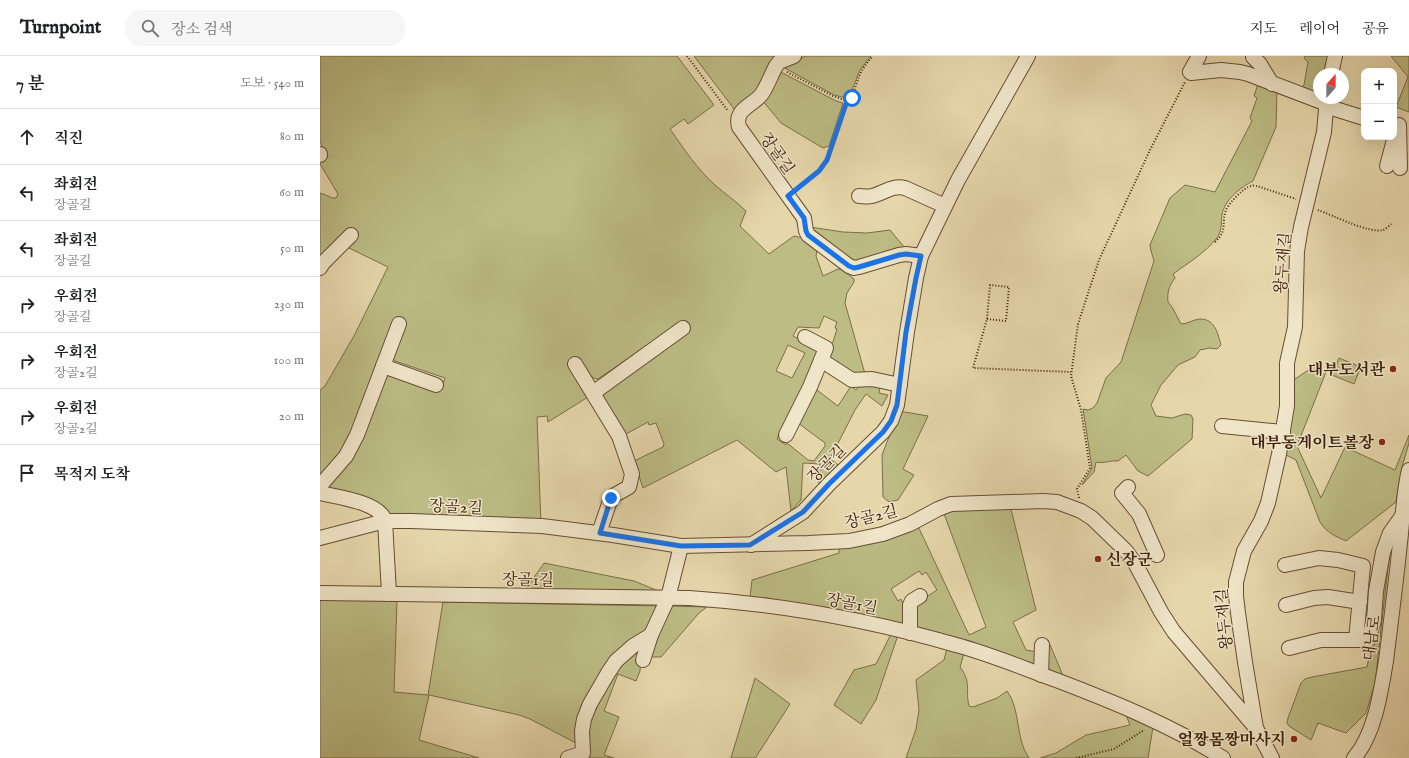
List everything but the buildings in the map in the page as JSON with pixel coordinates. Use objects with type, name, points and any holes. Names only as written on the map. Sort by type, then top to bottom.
[{"type":"street","points":[[776,66],[779,62],[794,56]]},
{"type":"street","name":"장골길","points":[[750,545],[803,512],[829,484],[883,432],[891,421],[897,405],[906,332],[921,256],[958,180],[1028,56]]},
{"type":"street","points":[[1198,56],[1190,72],[1191,74],[1221,70],[1240,72],[1313,97]]},
{"type":"street","points":[[1332,68],[1335,56]]},
{"type":"street","points":[[1253,57],[1260,64],[1272,84]]},
{"type":"street","name":"장골길","points":[[776,66],[762,94],[742,110],[739,115],[738,122],[739,127],[804,218],[808,235],[849,266],[854,268],[906,254],[921,256]]},
{"type":"street","name":"왕두재길","points":[[1272,758],[1256,728],[1240,627],[1236,596],[1236,582],[1244,551],[1261,521],[1274,481],[1287,406],[1287,363],[1295,327],[1297,251],[1324,132],[1327,104]]},
{"type":"street","points":[[1329,104],[1332,108],[1361,117]]},
{"type":"street","points":[[1394,167],[1401,125]]},
{"type":"street","points":[[859,196],[871,196],[899,186],[945,206]]},
{"type":"street","points":[[320,268],[323,263],[351,235]]},
{"type":"street","points":[[320,486],[338,466],[358,435],[399,324]]},
{"type":"street","points":[[593,393],[683,328]]},
{"type":"street","points":[[786,435],[826,348],[805,337]]},
{"type":"street","points":[[821,360],[852,380],[872,379],[900,385]]},
{"type":"street","points":[[575,364],[619,436],[632,474],[629,487],[611,498],[600,533]]},
{"type":"street","points":[[383,366],[436,385]]},
{"type":"street","points":[[1222,426],[1283,432]]},
{"type":"street","name":"대남로","points":[[1354,758],[1364,743],[1370,729],[1383,681],[1396,584],[1402,516],[1409,470]]},
{"type":"street","points":[[1128,487],[1122,493],[1139,514],[1154,549],[1128,554]]},
{"type":"street","points":[[320,493],[361,502],[380,512],[384,521],[389,594]]},
{"type":"street","name":"장골2길","points":[[384,521],[542,526],[600,533],[681,546],[750,545],[849,541],[876,535],[910,524],[938,509],[951,504],[1043,501],[1057,502],[1081,511],[1092,518],[1128,554],[1135,562],[1161,612],[1174,632],[1256,728]]},
{"type":"street","name":"대남로","points":[[1289,648],[1321,640],[1368,640],[1374,620],[1376,591],[1383,552],[1390,533],[1402,516]]},
{"type":"street","points":[[320,538],[384,521]]},
{"type":"street","points":[[643,660],[651,635],[668,598],[681,546]]},
{"type":"street","name":"대남로","points":[[1285,565],[1319,558],[1338,560],[1363,566],[1356,640]]},
{"type":"street","name":"장골1길","points":[[320,593],[668,598],[729,601],[784,608],[829,616],[958,645],[1042,675],[1093,694],[1153,720],[1179,732],[1223,758]]},
{"type":"street","points":[[910,633],[910,605],[920,596]]},
{"type":"street","name":"대남로","points":[[1286,605],[1314,598],[1328,597],[1360,602]]},
{"type":"street","points":[[568,758],[583,755],[582,731],[584,719],[590,704],[608,673],[632,646],[651,635]]},
{"type":"street","points":[[1042,645],[1042,675]]},
{"type":"path","points":[[687,56],[739,127]]},
{"type":"path","points":[[788,196],[819,171],[827,160],[847,101],[852,98],[861,70],[874,56]]},
{"type":"path","points":[[776,66],[833,96],[847,101]]},
{"type":"path","points":[[1081,511],[1077,489],[1090,468],[1081,410],[1071,376],[1078,324],[1099,260],[1150,150],[1190,72]]},
{"type":"path","points":[[1215,242],[1224,230],[1225,217],[1230,204],[1246,187],[1252,185],[1307,202],[1315,208],[1366,229],[1384,230],[1391,224]]},
{"type":"path","points":[[987,319],[1006,321],[1009,287],[990,285],[987,319],[973,368],[1071,372]]},
{"type":"path","points":[[1076,758],[1114,749],[1145,729],[1153,720]]},
{"type":"green space","points":[[320,56],[677,56],[714,105],[688,124],[684,119],[670,129],[702,172],[746,211],[740,226],[769,254],[794,236],[803,238],[817,250],[816,256],[823,276],[841,269],[854,279],[854,282],[847,293],[845,303],[865,374],[853,376],[828,358],[837,329],[835,328],[837,322],[824,316],[819,328],[798,327],[793,336],[818,349],[820,352],[819,357],[777,439],[786,445],[787,443],[808,460],[814,461],[825,446],[825,443],[798,423],[813,387],[838,406],[851,386],[856,390],[862,383],[880,384],[879,393],[888,395],[882,406],[866,394],[855,410],[830,459],[841,467],[823,486],[819,486],[820,464],[803,463],[801,500],[791,511],[786,467],[776,472],[737,440],[643,488],[634,461],[663,447],[664,444],[656,423],[649,425],[648,422],[626,434],[603,399],[603,395],[606,389],[690,331],[684,320],[598,379],[589,375],[581,360],[569,362],[588,397],[548,422],[547,416],[537,417],[541,524],[432,517],[397,517],[390,515],[364,500],[320,489],[343,465],[359,440],[368,422],[386,372],[440,391],[445,378],[395,361],[392,357],[392,352],[404,321],[397,318],[355,435],[344,454],[320,482],[320,390],[325,386],[355,334],[388,267],[347,247],[358,234],[349,229],[320,257],[320,193],[333,198],[336,198],[338,194],[320,164],[320,160],[328,157],[320,142]],"holes":[[[788,345],[805,353],[792,378],[776,371]]]},
{"type":"green space","points":[[694,56],[783,56],[759,88],[737,109],[734,109]]},
{"type":"green space","points":[[806,56],[871,56],[860,70],[850,95],[846,98],[834,95],[783,67],[783,65]]},
{"type":"green space","points":[[1305,56],[1332,56],[1330,68],[1313,68],[1313,93],[1298,87],[1302,87],[1304,85],[1308,62],[1304,58]]},
{"type":"green space","points":[[1391,56],[1409,56],[1409,112],[1397,107],[1408,77]]},
{"type":"green space","points":[[777,70],[836,101],[843,103],[829,146],[823,148],[781,123],[762,100]]},
{"type":"green space","points":[[1258,84],[1277,89],[1276,127],[1253,181],[1238,190],[1226,204],[1223,209],[1221,230],[1219,235],[1202,253],[1173,274],[1175,278],[1168,292],[1168,302],[1181,324],[1199,319],[1209,321],[1219,336],[1221,345],[1217,349],[1210,348],[1200,350],[1195,357],[1178,365],[1161,385],[1151,405],[1156,416],[1172,418],[1185,414],[1191,415],[1193,419],[1192,439],[1148,476],[1138,471],[1126,455],[1118,461],[1102,463],[1096,462],[1094,472],[1082,485],[1092,468],[1083,409],[1088,410],[1093,408],[1097,403],[1106,378],[1121,362],[1154,261],[1150,245],[1170,198],[1185,185],[1215,192],[1252,121],[1250,118],[1257,98],[1254,96]]},
{"type":"green space","points":[[810,227],[843,232],[867,233],[890,230],[905,248],[852,262],[813,233]]},
{"type":"green space","points":[[1339,358],[1361,367],[1354,384],[1332,375]]},
{"type":"green space","points":[[1313,367],[1326,372],[1297,446],[1321,498],[1345,447],[1395,470],[1409,435],[1409,443],[1402,467],[1396,502],[1346,541],[1325,529],[1320,522],[1296,460],[1282,453],[1289,383]]},
{"type":"green space","points":[[899,411],[928,416],[903,469],[914,475],[898,500],[889,502],[883,497],[882,455]]},
{"type":"green space","points":[[1010,505],[1036,610],[1013,622],[1026,650],[1038,652],[1039,668],[969,641],[914,626],[915,612],[919,604],[926,597],[937,590],[926,572],[922,575],[919,571],[891,589],[898,601],[901,599],[904,607],[904,624],[767,598],[750,597],[752,580],[839,553],[839,546],[917,524],[969,635],[986,627],[943,511]]},
{"type":"green space","points":[[1390,550],[1375,683],[1366,713],[1346,733],[1318,723],[1311,740],[1289,726],[1287,723],[1301,683],[1305,679],[1312,677],[1367,667]]},
{"type":"green space","points":[[544,563],[634,581],[661,592],[526,589]]},
{"type":"green space","points":[[320,600],[397,601],[394,692],[428,695],[443,602],[660,606],[651,628],[632,641],[576,743],[530,719],[519,715],[429,695],[419,740],[479,758],[320,758]]},
{"type":"green space","points":[[668,606],[707,607],[699,613],[661,657],[653,657],[648,655]]},
{"type":"green space","points":[[891,634],[898,635],[876,700],[861,724],[834,705],[854,670],[876,664]]},
{"type":"green space","points":[[1048,640],[1064,678],[1046,671],[1046,646]]},
{"type":"green space","points":[[642,645],[640,671],[636,681],[618,674],[604,711],[619,717],[604,755],[614,758],[587,758],[587,722],[613,671]]},
{"type":"green space","points":[[947,648],[964,653],[960,667],[967,682],[969,706],[973,707],[997,698],[1007,691],[1014,706],[1022,742],[1029,758],[906,758],[916,729],[919,710],[916,680],[944,660]]},
{"type":"green space","points":[[755,678],[790,704],[756,758],[731,758]]},
{"type":"green space","points":[[1126,715],[1153,727],[1148,758],[1040,758],[1056,753],[1086,735],[1130,725]]},
{"type":"place","name":"대부도서관","points":[[1393,369]]},
{"type":"place","name":"대부동게이트볼장","points":[[1382,442]]},
{"type":"place","name":"신장군","points":[[1098,559]]},
{"type":"place","name":"얼짱몸짱마사지","points":[[1294,739]]},
{"type":"route","points":[[611,498],[600,533],[681,546],[750,545],[803,512],[829,484],[883,432],[891,421],[897,405],[906,332],[921,256],[906,254],[859,267],[854,268],[849,266],[808,235],[804,218],[788,196],[819,171],[827,160],[847,101],[852,98]]}]
